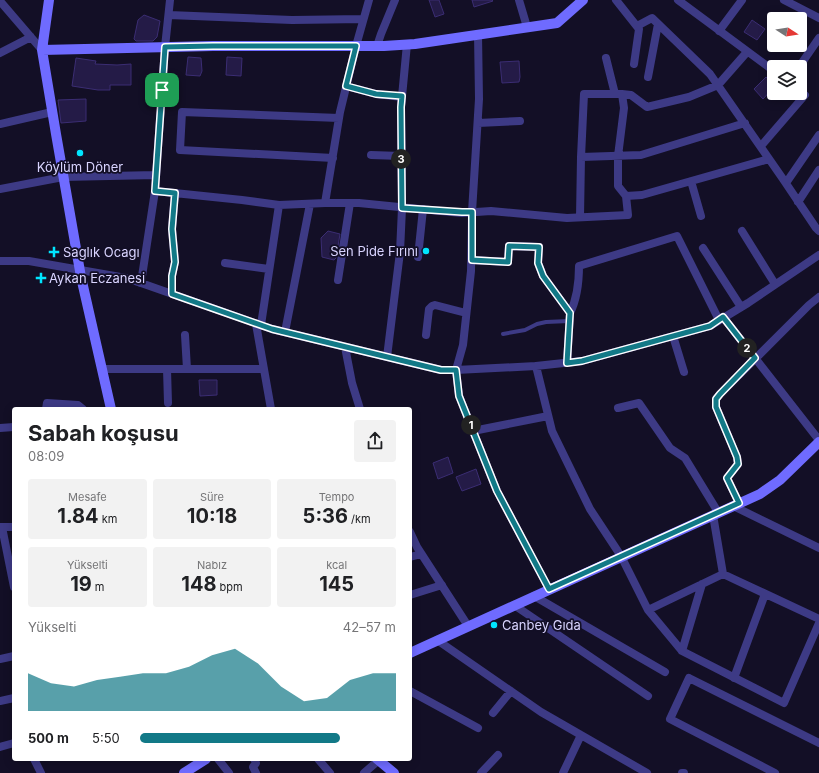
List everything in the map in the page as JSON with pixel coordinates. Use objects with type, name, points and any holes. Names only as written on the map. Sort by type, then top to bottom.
[{"type":"main road","points":[[49,0],[42,50],[79,270],[111,407]]},
{"type":"main road","points":[[42,50],[213,46],[377,46],[407,44],[557,23],[583,0]]},
{"type":"main road","points":[[412,652],[760,494],[780,480],[819,441]]},
{"type":"main road","points":[[184,773],[200,761]]},
{"type":"main road","points":[[379,761],[394,773]]},
{"type":"street","points":[[140,282],[155,191],[165,47],[170,0]]},
{"type":"street","points":[[325,203],[339,118],[356,46],[369,0]]},
{"type":"street","points":[[377,46],[395,0]]},
{"type":"street","points":[[519,0],[527,27]]},
{"type":"street","points":[[616,0],[639,29],[634,64]]},
{"type":"street","points":[[678,0],[767,67]]},
{"type":"street","points":[[719,31],[742,0]]},
{"type":"street","points":[[784,0],[819,18]]},
{"type":"street","points":[[0,2],[42,50]]},
{"type":"street","points":[[169,15],[292,20],[364,19]]},
{"type":"street","points":[[637,26],[652,18],[710,74],[819,231]]},
{"type":"street","points":[[648,77],[658,24]]},
{"type":"street","points":[[478,34],[479,99],[472,212],[472,260],[463,345],[456,370],[459,396],[497,491],[549,589]]},
{"type":"street","points":[[0,53],[31,37]]},
{"type":"street","points":[[805,60],[819,38]]},
{"type":"street","points":[[387,357],[400,252],[402,208],[401,107],[407,44]]},
{"type":"street","points":[[580,217],[584,94],[631,95],[647,107],[689,97],[718,85],[747,52]]},
{"type":"street","points":[[155,191],[279,205],[359,203],[402,208],[462,212],[491,211],[567,218],[628,215],[626,196],[618,186],[618,156],[624,108],[606,58]]},
{"type":"street","points":[[346,86],[376,94],[402,96]]},
{"type":"street","points":[[761,146],[801,100]]},
{"type":"street","points":[[0,124],[52,112]]},
{"type":"street","points":[[332,158],[180,150],[182,112],[339,118]]},
{"type":"street","points":[[478,123],[520,121]]},
{"type":"street","points":[[581,157],[641,155],[745,123]]},
{"type":"street","points":[[786,183],[819,135]]},
{"type":"street","points":[[371,155],[401,156]]},
{"type":"street","points":[[626,196],[642,195],[769,159]]},
{"type":"street","points":[[798,202],[819,170]]},
{"type":"street","points":[[0,189],[63,177],[156,175]]},
{"type":"street","points":[[691,181],[701,216]]},
{"type":"street","points":[[172,294],[172,276],[175,262],[172,229],[175,193]]},
{"type":"street","points":[[338,280],[350,203]]},
{"type":"street","points":[[285,332],[310,204]]},
{"type":"street","points":[[271,407],[258,325],[279,205]]},
{"type":"street","points":[[418,257],[423,209]]},
{"type":"street","points":[[742,231],[775,284]]},
{"type":"street","points":[[567,363],[569,317],[579,278],[580,266],[677,236],[721,319],[755,358],[819,441]]},
{"type":"street","points":[[472,260],[508,262],[509,246],[539,247],[538,263],[543,276],[569,317]]},
{"type":"street","points":[[703,248],[741,307]]},
{"type":"street","points":[[0,261],[29,261],[126,278],[258,325],[441,370],[456,370],[536,366],[582,361],[710,326],[819,255]]},
{"type":"street","points":[[225,263],[269,269]]},
{"type":"street","points":[[819,297],[755,358],[716,399],[716,407],[737,457],[738,464],[727,478],[736,504],[819,548]]},
{"type":"street","points":[[426,335],[430,309],[432,306],[435,305],[466,312]]},
{"type":"street","points":[[185,335],[187,369]]},
{"type":"street","points":[[674,336],[684,372]]},
{"type":"street","points":[[345,347],[352,383],[359,407]]},
{"type":"street","points":[[536,366],[552,430],[590,509],[622,556],[648,610],[682,651],[784,703],[819,624]]},
{"type":"street","points":[[102,369],[264,369]]},
{"type":"street","points":[[168,369],[168,403]]},
{"type":"street","points":[[618,408],[639,402],[670,448],[685,458],[715,514],[723,574]]},
{"type":"street","points":[[46,407],[47,403],[78,405],[80,407]]},
{"type":"street","points":[[473,431],[548,416]]},
{"type":"street","points":[[0,428],[12,427]]},
{"type":"street","points":[[12,527],[1,527],[12,577]]},
{"type":"street","points":[[412,536],[421,554],[468,626]]},
{"type":"street","points":[[412,556],[421,554]]},
{"type":"street","points":[[648,610],[723,574]]},
{"type":"street","points":[[723,574],[819,619]]},
{"type":"street","points":[[682,651],[702,584]]},
{"type":"street","points":[[412,594],[442,585]]},
{"type":"street","points":[[734,678],[765,594]]},
{"type":"street","points":[[534,596],[665,672]]},
{"type":"street","points":[[514,606],[648,696]]},
{"type":"street","points":[[437,640],[541,712],[647,773]]},
{"type":"street","points":[[0,659],[12,656]]},
{"type":"street","points":[[775,773],[670,719],[689,678],[819,743]]},
{"type":"street","points":[[493,713],[511,691]]},
{"type":"street","points":[[412,694],[478,728]]},
{"type":"street","points":[[0,701],[12,698]]},
{"type":"street","points":[[564,773],[581,735]]},
{"type":"street","points":[[0,747],[12,744]]},
{"type":"street","points":[[481,773],[498,755]]},
{"type":"street","points":[[35,761],[41,773]]},
{"type":"street","points":[[220,761],[229,773]]},
{"type":"street","points":[[255,761],[256,763],[253,766],[256,773]]},
{"type":"street","points":[[320,761],[330,773]]},
{"type":"street","points":[[364,773],[377,761]]},
{"type":"lane","points":[[503,334],[525,330],[537,324],[569,317]]},
{"type":"building","points":[[429,0],[439,0],[444,14],[435,17]]},
{"type":"building","points":[[472,0],[492,0],[493,1],[474,7]]},
{"type":"building","points":[[144,15],[160,21],[157,37],[153,41],[136,41],[134,39],[138,20]]},
{"type":"building","points":[[752,20],[765,29],[757,40],[744,32]]},
{"type":"building","points":[[188,57],[201,58],[202,71],[200,76],[186,75]]},
{"type":"building","points":[[227,57],[242,58],[241,76],[226,75]]},
{"type":"building","points":[[76,58],[96,61],[95,64],[131,64],[131,85],[110,85],[110,90],[98,90],[72,86]]},
{"type":"building","points":[[519,61],[519,82],[502,83],[500,62]]},
{"type":"building","points":[[766,77],[767,78],[767,95],[763,99],[754,89]]},
{"type":"building","points":[[86,99],[86,121],[61,123],[58,100]]},
{"type":"building","points":[[328,231],[340,234],[336,258],[334,260],[322,257],[321,238]]},
{"type":"building","points":[[199,380],[217,380],[217,395],[200,396]]},
{"type":"building","points":[[448,457],[453,473],[438,479],[433,463]]},
{"type":"building","points":[[476,469],[481,484],[462,491],[456,477]]},
{"type":"place","name":"Köylüm Döner","points":[[80,153]]},
{"type":"place","name":"Sen Pide Fırını","points":[[426,251]]},
{"type":"place","name":"Saglık Ocagı","points":[[54,252]]},
{"type":"place","name":"Aykan Eczanesi","points":[[41,278]]},
{"type":"place","name":"Canbey Gıda","points":[[494,625]]},
{"type":"route","points":[[356,46],[346,86],[376,94],[402,96],[402,208],[472,212],[472,260],[508,262],[509,246],[539,247],[538,263],[543,276],[570,313],[567,363],[582,361],[710,326],[723,317],[755,358],[716,399],[716,407],[737,457],[738,464],[727,478],[739,503],[549,589],[497,491],[459,396],[456,370],[441,370],[272,329],[172,294],[172,276],[175,262],[175,248],[172,229],[175,193],[155,191],[162,90],[165,47],[356,46]]}]
